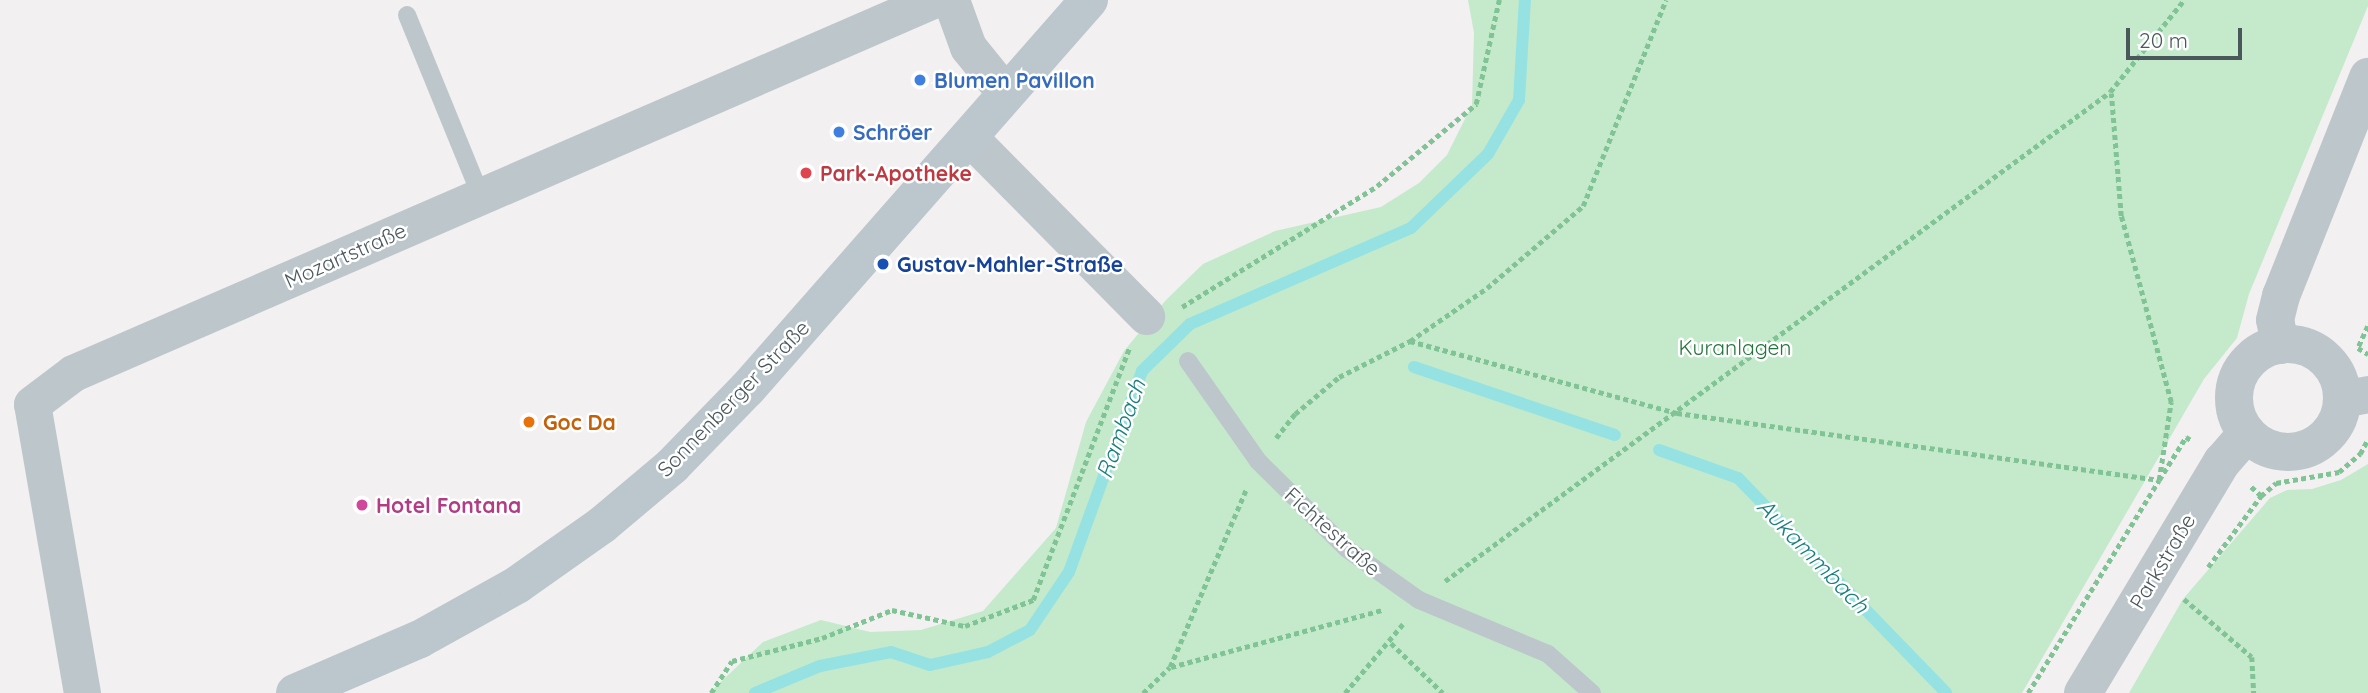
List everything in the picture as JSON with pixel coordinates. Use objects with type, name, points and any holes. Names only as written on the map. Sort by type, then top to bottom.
[{"type":"main road","name":"Sonnenberger Straße","points":[[295,693],[420,639],[526,579],[602,525],[672,466],[737,400],[1088,0]]},
{"type":"street","name":"Mozartstraße","points":[[82,693],[32,404],[73,373],[933,0]]},
{"type":"street","points":[[951,0],[968,47],[1006,93]]},
{"type":"street","points":[[2280,345],[2275,320],[2281,296],[2368,77]]},
{"type":"street","points":[[970,136],[1153,322]]},
{"type":"street","points":[[2280,345],[2305,348],[2327,362],[2355,397],[2331,430],[2306,449],[2273,451],[2246,433],[2238,419],[2235,387],[2250,359],[2280,345]]},
{"type":"street","name":"Parkstraße","points":[[2083,693],[2222,462],[2246,433]]},
{"type":"lane","points":[[407,15],[481,196]]},
{"type":"lane","name":"Fichtestraße","points":[[1188,361],[1258,461],[1347,550],[1419,600],[1548,654],[1592,693]]},
{"type":"path","points":[[711,693],[732,662],[822,638],[892,610],[965,626],[1033,600],[1127,351],[1153,322],[1377,186],[1476,104],[1499,0]]},
{"type":"path","points":[[1143,693],[1170,667],[1258,461],[1295,414],[1339,377],[1410,341],[1487,288],[1583,206],[1620,123],[1666,0]]},
{"type":"path","points":[[1170,667],[1419,600],[1677,413],[2110,92],[2184,0]]},
{"type":"path","points":[[2110,92],[2121,216],[2171,402],[2158,480]]},
{"type":"path","points":[[2368,326],[2358,348],[2368,354]]},
{"type":"path","points":[[1410,341],[1677,413],[2158,480]]},
{"type":"path","points":[[2028,693],[2186,437],[2222,462]]},
{"type":"path","points":[[2261,496],[2276,483],[2339,472],[2360,454],[2368,439]]},
{"type":"path","points":[[2183,599],[2252,657],[2254,693]]},
{"type":"path","points":[[1345,693],[1391,643],[1419,600]]},
{"type":"path","points":[[1391,643],[1443,693]]},
{"type":"green space","name":"Kuranlagen","points":[[1468,0],[2368,0],[2368,6],[2249,294],[2237,338],[2204,379],[2022,693],[709,693],[763,642],[821,620],[870,632],[921,630],[983,611],[1056,528],[1086,422],[1124,351],[1166,300],[1203,264],[1275,231],[1381,207],[1419,183],[1447,155],[1472,105],[1474,33]]},
{"type":"green space","points":[[2368,464],[2368,693],[2129,693],[2183,599],[2270,498],[2287,490],[2312,489],[2341,480]]},
{"type":"waterway","name":"Rambach","points":[[755,693],[820,666],[891,652],[930,665],[988,652],[1030,630],[1069,572],[1142,371],[1190,324],[1411,228],[1488,154],[1519,100],[1525,0]]},
{"type":"waterway","name":"Aukammbach","points":[[1414,367],[1615,435]]},
{"type":"waterway","name":"Aukammbach","points":[[1659,450],[1738,478],[1946,693]]},
{"type":"place","name":"Blumen Pavillon","points":[[920,80]]},
{"type":"place","name":"Schröer","points":[[839,132]]},
{"type":"place","name":"Park-Apotheke","points":[[806,173]]},
{"type":"place","name":"Gustav-Mahler-Straße","points":[[883,264]]},
{"type":"place","name":"Goc Da","points":[[529,422]]},
{"type":"place","name":"Hotel Fontana","points":[[362,505]]}]
